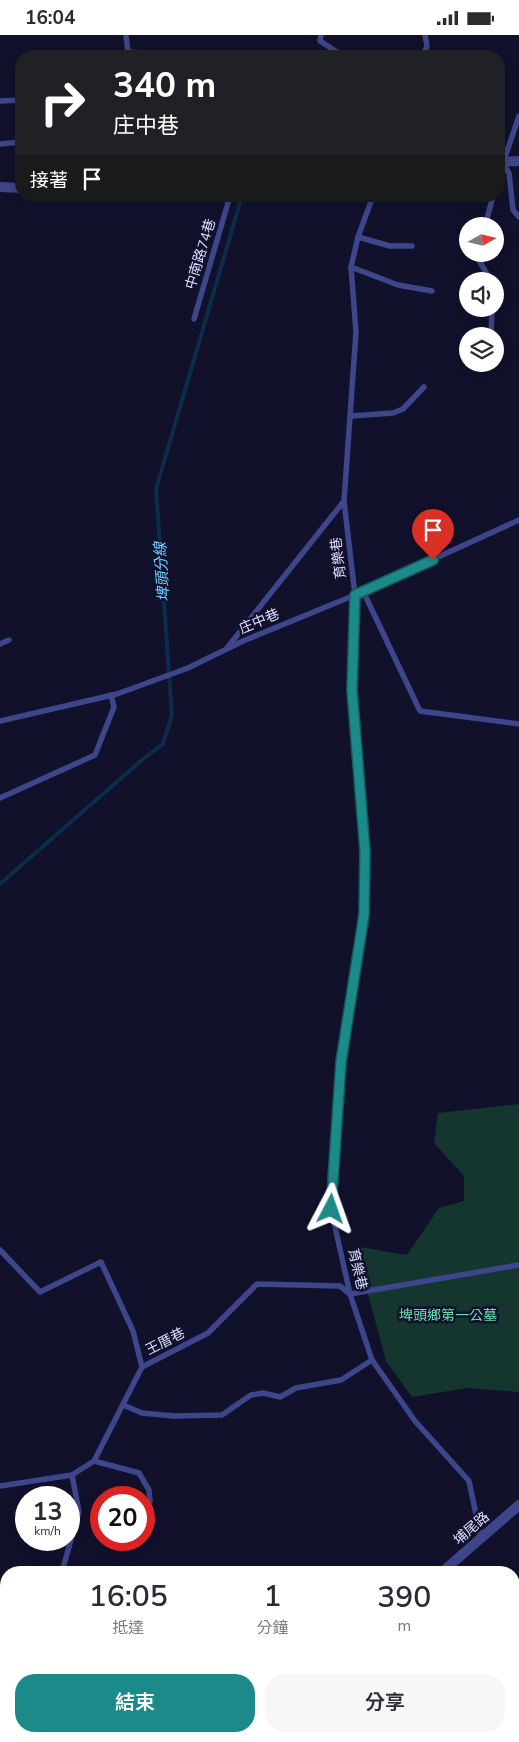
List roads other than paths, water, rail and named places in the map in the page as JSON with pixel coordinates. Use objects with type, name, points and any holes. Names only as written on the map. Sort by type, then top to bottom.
[{"type":"street","points":[[505,162],[519,161]]},
{"type":"street","points":[[0,187],[15,188]]},
{"type":"street","name":"埔尾路","points":[[449,1566],[519,1505]]},
{"type":"lane","points":[[126,35],[128,50]]},
{"type":"lane","points":[[321,35],[320,41],[334,50]]},
{"type":"lane","points":[[425,50],[426,35]]},
{"type":"lane","points":[[0,101],[15,100]]},
{"type":"lane","points":[[505,152],[519,116]]},
{"type":"lane","points":[[0,143],[15,142]]},
{"type":"lane","points":[[505,167],[510,173],[514,210],[519,217]]},
{"type":"lane","name":"中南路74巷","points":[[194,319],[228,202]]},
{"type":"lane","name":"育樂巷","points":[[371,202],[358,237],[351,267],[356,332],[344,501],[355,595],[352,690],[365,851],[364,915],[341,1062],[331,1209],[350,1294],[372,1360],[415,1421],[469,1481],[481,1538]]},
{"type":"lane","points":[[487,217],[491,202]]},
{"type":"lane","points":[[358,237],[390,246],[412,246]]},
{"type":"lane","points":[[351,267],[398,285],[432,291]]},
{"type":"lane","points":[[351,416],[393,413],[403,409],[424,387]]},
{"type":"lane","points":[[225,650],[344,501]]},
{"type":"lane","name":"庄中巷","points":[[0,719],[111,695],[188,668],[225,650],[355,595],[519,520]]},
{"type":"lane","points":[[363,591],[420,711],[519,724]]},
{"type":"lane","points":[[0,644],[9,640]]},
{"type":"lane","points":[[0,798],[95,755],[114,707],[111,695]]},
{"type":"lane","points":[[0,1250],[40,1292],[100,1263],[133,1331],[142,1367]]},
{"type":"lane","points":[[350,1294],[519,1265]]},
{"type":"lane","name":"王厝巷","points":[[94,1461],[142,1367],[208,1333],[257,1284],[340,1286],[350,1294]]},
{"type":"lane","points":[[123,1405],[142,1413],[174,1416],[222,1415],[251,1395],[263,1393],[280,1397],[296,1388],[342,1380],[372,1360]]},
{"type":"lane","points":[[0,1486],[72,1475],[94,1461],[139,1473],[147,1486]]},
{"type":"lane","points":[[65,1566],[79,1512],[72,1475]]},
{"type":"waterway","name":"埤頭分線","points":[[0,884],[143,759],[163,744],[172,715],[156,489],[240,202]]},
{"type":"park label","name":"埤頭鄉第一公墓","points":[[448,1315]]}]
